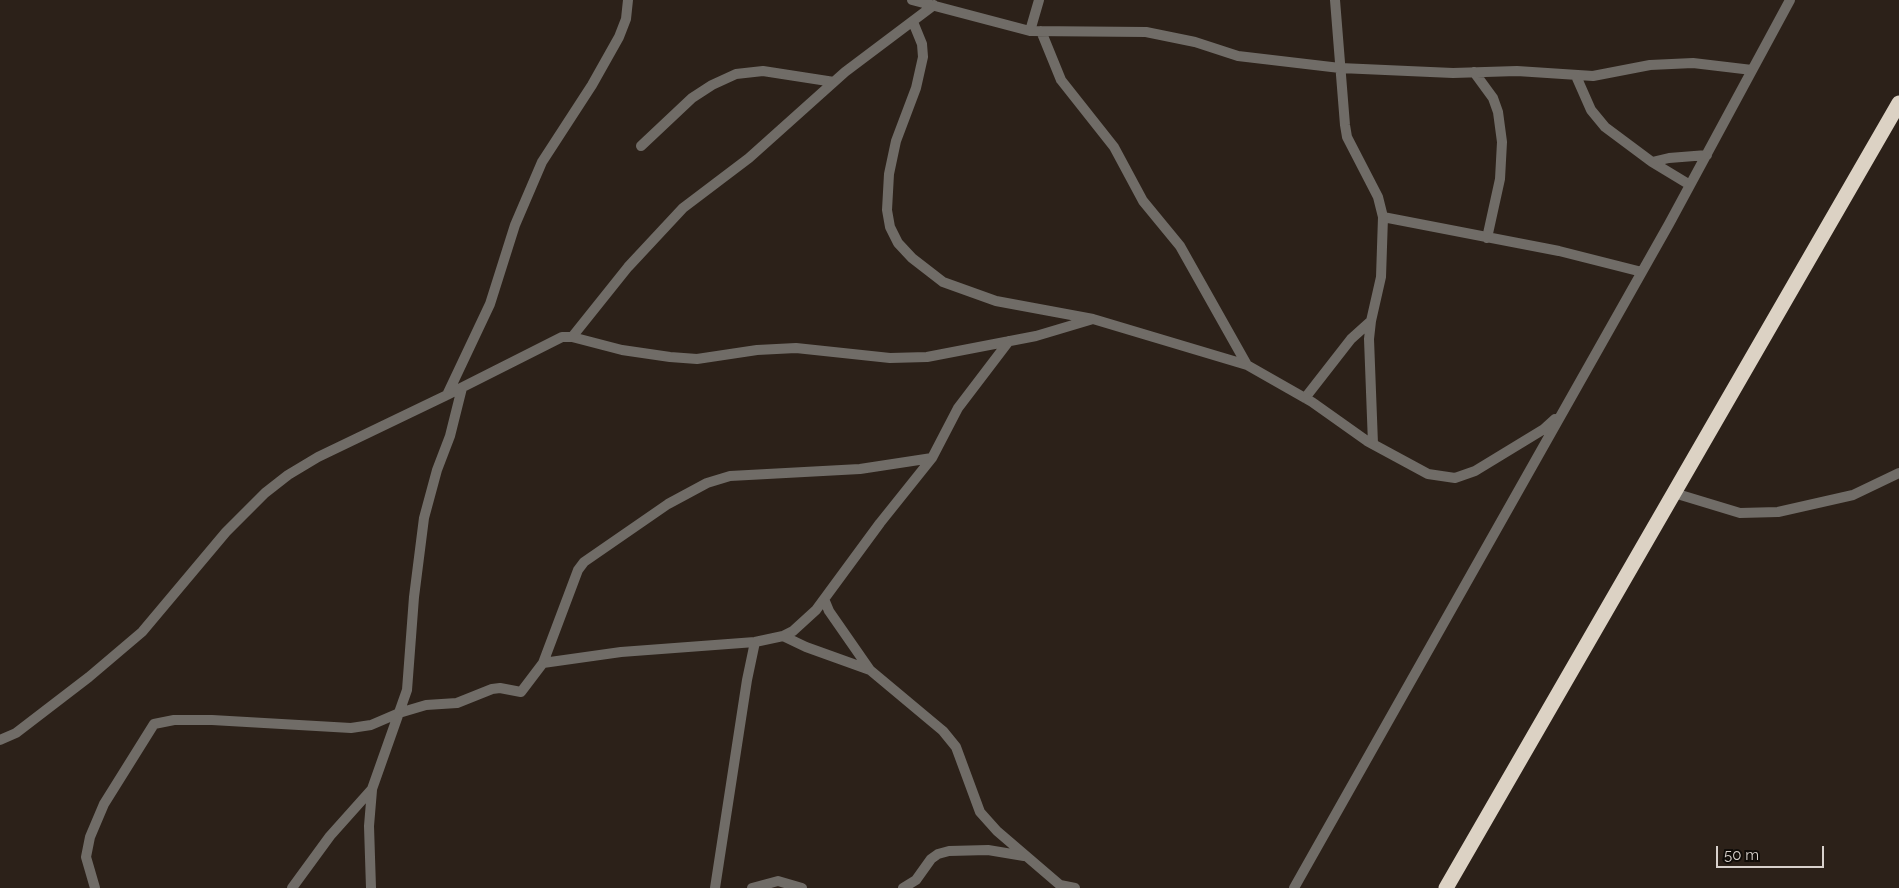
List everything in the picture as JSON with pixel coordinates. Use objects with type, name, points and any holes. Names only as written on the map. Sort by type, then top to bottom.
[{"type":"highway","points":[[1446,888],[1899,103]]},
{"type":"street","points":[[447,395],[490,304],[516,225],[542,162],[592,86],[619,37],[626,19],[628,0]]},
{"type":"street","points":[[912,0],[1030,31],[1146,32],[1195,42],[1238,56],[1340,68],[1474,72],[1517,71],[1576,76],[1593,76],[1650,66],[1693,63],[1752,70]]},
{"type":"street","points":[[1030,31],[1039,0]]},
{"type":"street","points":[[1334,0],[1347,137],[1378,197],[1383,217],[1381,277],[1369,339],[1373,444]]},
{"type":"street","points":[[1294,888],[1642,272],[1790,0]]},
{"type":"street","points":[[572,337],[628,267],[683,208],[749,158],[834,82],[934,5]]},
{"type":"street","points":[[913,22],[922,44],[924,57],[916,88],[902,120],[889,174],[887,210],[890,227],[898,243],[912,258],[943,282],[996,301],[1093,319],[1247,365],[1305,398],[1373,444],[1428,474],[1455,478],[1475,471],[1544,429],[1561,414]]},
{"type":"street","points":[[1041,31],[1061,80],[1114,147],[1143,200],[1180,246],[1247,365]]},
{"type":"street","points":[[640,146],[692,98],[712,85],[736,74],[763,71],[834,82]]},
{"type":"street","points":[[1474,72],[1493,98],[1498,112],[1502,142],[1500,179],[1487,238]]},
{"type":"street","points":[[1576,76],[1591,110],[1605,127],[1652,162],[1690,185]]},
{"type":"street","points":[[1652,162],[1669,158],[1707,154]]},
{"type":"street","points":[[1383,217],[1559,251],[1642,272]]},
{"type":"street","points":[[0,740],[16,733],[89,677],[142,632],[226,532],[264,493],[318,457],[462,388],[562,337],[572,337],[622,350],[697,359],[757,350],[796,348],[890,358],[927,357],[1036,336],[1093,319]]},
{"type":"street","points":[[1305,398],[1351,339],[1371,321]]},
{"type":"street","points":[[543,663],[630,651],[755,642],[783,636],[793,631],[816,610],[880,523],[932,458],[958,408],[1008,341]]},
{"type":"street","points":[[371,888],[369,826],[372,789],[407,690],[414,597],[424,518],[436,470],[450,436],[462,388]]},
{"type":"street","points":[[95,888],[86,857],[90,837],[104,804],[154,724],[174,720],[212,720],[351,728],[370,725],[399,713],[426,705],[457,703],[500,688],[521,692],[543,663],[578,570],[584,562],[668,504],[707,483],[730,476],[860,469],[932,458]]},
{"type":"street","points":[[1674,493],[1740,513],[1778,512],[1853,494],[1899,473]]},
{"type":"street","points":[[824,599],[829,611],[870,670],[943,731],[956,747],[980,812],[1024,856],[1060,885],[1075,888]]},
{"type":"street","points":[[783,636],[806,648],[870,670]]},
{"type":"street","points":[[715,888],[755,642]]},
{"type":"street","points":[[292,888],[330,836],[372,789]]},
{"type":"street","points":[[903,888],[916,880],[931,859],[938,854],[949,851],[988,850],[1024,856]]},
{"type":"street","points":[[755,887],[778,881],[802,888]]}]
